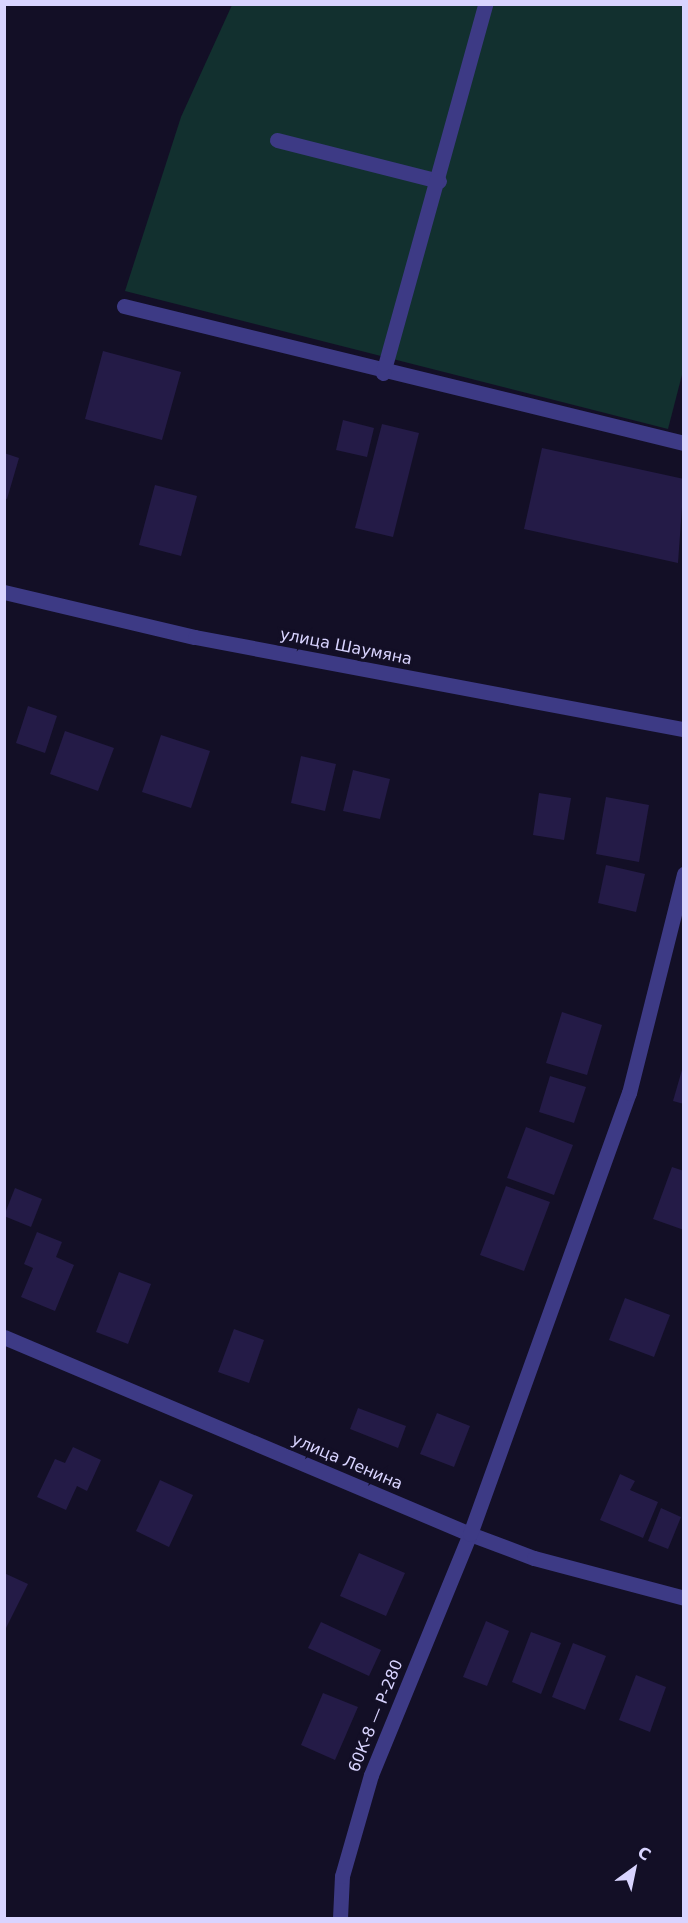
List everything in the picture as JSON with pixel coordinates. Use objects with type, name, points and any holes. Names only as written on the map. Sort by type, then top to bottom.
[{"type":"street","points":[[383,373],[439,181],[485,4]]},
{"type":"street","points":[[277,140],[439,181]]},
{"type":"street","points":[[124,306],[383,373],[684,442]]},
{"type":"street","name":"улица Шаумяна","points":[[4,592],[195,637],[684,729]]},
{"type":"street","name":"60К-8 — Р-280","points":[[340,1918],[342,1876],[371,1775],[470,1534],[628,1093],[684,874]]},
{"type":"street","name":"улица Ленина","points":[[4,1337],[470,1534],[534,1558],[684,1598]]},
{"type":"green space","points":[[232,5],[683,5],[684,367],[668,429],[125,291],[181,117]]},
{"type":"building","points":[[103,351],[181,372],[162,440],[85,419]]},
{"type":"building","points":[[343,420],[374,428],[367,457],[336,450]]},
{"type":"building","points":[[382,424],[419,433],[393,537],[355,528]]},
{"type":"building","points":[[542,448],[684,479],[678,563],[524,529]]},
{"type":"building","points":[[4,453],[19,458],[7,499],[4,498]]},
{"type":"building","points":[[155,485],[197,496],[181,556],[139,545]]},
{"type":"building","points":[[28,706],[57,716],[45,753],[16,743]]},
{"type":"building","points":[[65,731],[114,748],[98,791],[50,774]]},
{"type":"building","points":[[161,735],[210,751],[191,808],[142,792]]},
{"type":"building","points":[[301,756],[336,764],[325,811],[291,803]]},
{"type":"building","points":[[353,770],[390,779],[380,819],[343,811]]},
{"type":"building","points":[[539,793],[571,798],[564,840],[533,835]]},
{"type":"building","points":[[606,797],[649,805],[639,862],[596,854]]},
{"type":"building","points":[[606,865],[645,874],[636,912],[598,903]]},
{"type":"building","points":[[562,1012],[602,1025],[587,1075],[546,1063]]},
{"type":"building","points":[[684,1063],[684,1104],[673,1101]]},
{"type":"building","points":[[550,1076],[586,1087],[574,1123],[539,1112]]},
{"type":"building","points":[[526,1127],[573,1145],[554,1195],[507,1178]]},
{"type":"building","points":[[672,1167],[684,1171],[684,1230],[653,1219]]},
{"type":"building","points":[[506,1186],[550,1202],[524,1271],[480,1255]]},
{"type":"building","points":[[15,1188],[42,1199],[31,1227],[4,1216]]},
{"type":"building","points":[[37,1232],[62,1242],[56,1257],[74,1265],[55,1311],[21,1297],[33,1268],[24,1264]]},
{"type":"building","points":[[119,1272],[151,1284],[128,1344],[96,1332]]},
{"type":"building","points":[[625,1298],[670,1315],[654,1357],[609,1340]]},
{"type":"building","points":[[234,1329],[264,1340],[249,1383],[218,1372]]},
{"type":"building","points":[[358,1408],[406,1426],[398,1448],[350,1429]]},
{"type":"building","points":[[437,1413],[470,1426],[454,1467],[420,1454]]},
{"type":"building","points":[[73,1447],[101,1460],[87,1491],[77,1486],[66,1510],[37,1497],[55,1459],[65,1463]]},
{"type":"building","points":[[620,1474],[635,1481],[630,1490],[658,1502],[643,1538],[600,1520]]},
{"type":"building","points":[[160,1480],[193,1495],[169,1547],[136,1531]]},
{"type":"building","points":[[661,1508],[681,1517],[668,1549],[648,1541]]},
{"type":"building","points":[[359,1553],[405,1573],[386,1616],[340,1596]]},
{"type":"building","points":[[4,1573],[28,1584],[4,1632]]},
{"type":"building","points":[[486,1621],[509,1631],[487,1686],[463,1677]]},
{"type":"building","points":[[321,1622],[381,1650],[369,1676],[308,1648]]},
{"type":"building","points":[[531,1632],[561,1643],[541,1694],[512,1682]]},
{"type":"building","points":[[573,1643],[606,1656],[585,1710],[552,1697]]},
{"type":"building","points":[[636,1675],[666,1687],[650,1732],[619,1720]]},
{"type":"building","points":[[323,1693],[358,1707],[335,1760],[301,1745]]}]
